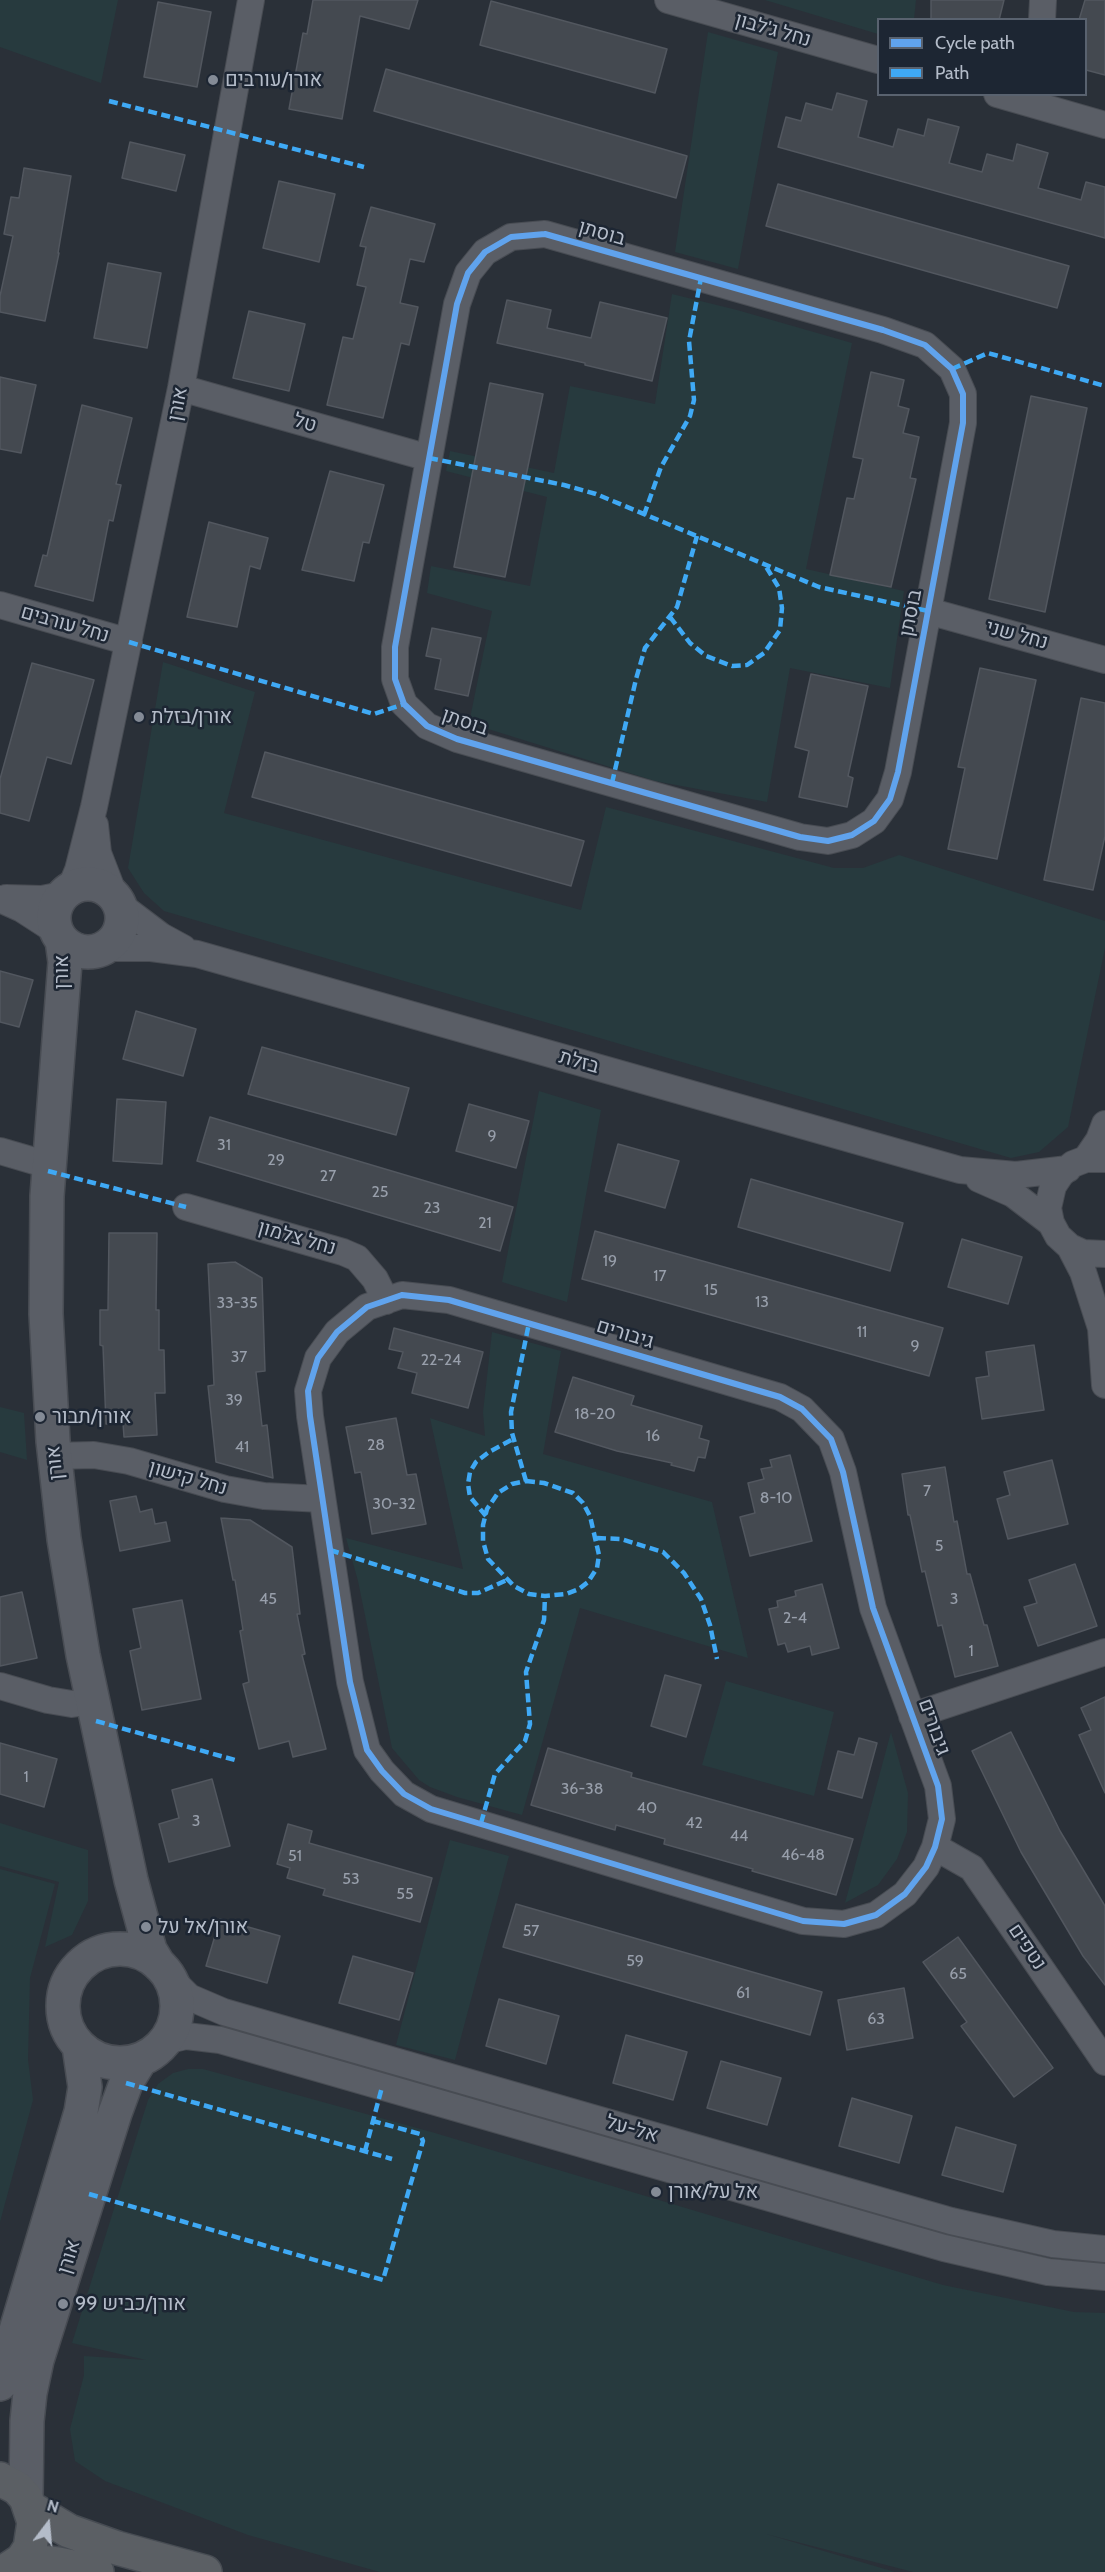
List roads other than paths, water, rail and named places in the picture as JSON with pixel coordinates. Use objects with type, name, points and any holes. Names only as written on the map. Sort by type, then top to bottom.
[{"type":"highway","points":[[0,2479],[17,2488],[29,2504],[69,2531],[117,2548],[205,2572]]},
{"type":"highway","points":[[10,2569],[30,2548],[34,2535],[29,2504]]},
{"type":"highway","points":[[10,2569],[58,2564],[97,2572]]},
{"type":"street","name":"אורן","points":[[66,892],[78,870],[94,807],[129,642],[181,388],[251,0]]},
{"type":"street","name":"נחל ג'לבון","points":[[668,0],[877,59]]},
{"type":"street","points":[[1042,18],[1043,0]]},
{"type":"street","points":[[1009,96],[1027,99],[1105,125]]},
{"type":"street","name":"בוסתן","points":[[545,234],[883,330],[925,345],[952,369],[963,394],[963,423],[898,772],[890,799],[874,821],[852,835],[828,841],[800,837],[457,740],[427,726],[404,704],[395,679],[395,646],[429,458],[457,304],[468,273],[485,252],[511,237],[545,234]]},
{"type":"street","name":"טל","points":[[181,388],[429,458]]},
{"type":"street","name":"נחל עורבים","points":[[0,605],[129,642]]},
{"type":"street","name":"נחל שני","points":[[928,611],[1105,660]]},
{"type":"street","name":"אורן","points":[[94,807],[98,853],[118,901]]},
{"type":"street","points":[[90,884],[99,886],[118,901],[122,924],[114,942],[102,950],[76,951],[22,909],[0,898],[42,899],[90,884]]},
{"type":"street","points":[[59,936],[54,914],[66,892]]},
{"type":"street","name":"בזלת","points":[[118,901],[161,936],[197,954]]},
{"type":"street","name":"אורן","points":[[59,936],[65,962],[48,1165],[46,1314],[54,1456],[76,1613],[92,1701],[131,1880],[150,1950],[164,1972]]},
{"type":"street","name":"בזלת","points":[[102,950],[151,948],[197,954],[960,1170],[1013,1194],[1051,1223],[1058,1236],[1070,1247],[1103,1317],[1105,1385]]},
{"type":"street","name":"אורן","points":[[59,1041],[77,990],[102,950]]},
{"type":"street","points":[[1051,1223],[1049,1197],[1053,1186],[1086,1162],[1105,1124]]},
{"type":"street","points":[[0,1151],[48,1165]]},
{"type":"street","name":"בזלת","points":[[960,1170],[1016,1175],[1086,1162]]},
{"type":"street","name":"נחל צלמון","points":[[186,1207],[343,1251],[357,1258],[375,1279],[386,1301]]},
{"type":"street","points":[[1070,1247],[1083,1253],[1105,1254]]},
{"type":"street","name":"גיבורים","points":[[402,1295],[449,1300],[780,1397],[802,1409],[831,1439],[843,1472],[873,1608],[938,1786],[942,1819],[935,1847],[926,1867],[905,1894],[876,1915],[844,1924],[803,1921],[431,1809],[404,1794],[382,1771],[367,1750],[350,1682],[322,1499],[308,1391],[318,1358],[337,1332],[367,1307],[402,1295]]},
{"type":"street","name":"נחל קישון","points":[[54,1456],[94,1455],[129,1461],[225,1489],[264,1496],[322,1499]]},
{"type":"street","points":[[912,1716],[1105,1652]]},
{"type":"street","points":[[0,1686],[72,1704],[92,1701]]},
{"type":"street","name":"נטפים","points":[[935,1847],[972,1868],[1105,2062]]},
{"type":"street","name":"אורן","points":[[102,1952],[118,1933],[131,1880]]},
{"type":"street","points":[[121,1949],[133,1951],[164,1972],[177,2004],[172,2030],[153,2050],[126,2063],[110,2062],[95,2057],[79,2046],[68,2031],[63,2012],[64,1993],[71,1975],[84,1961],[102,1952],[121,1949]]},
{"type":"street","name":"אל-על","points":[[164,1972],[189,1997],[224,2012],[951,2221],[1053,2244],[1105,2249]]},
{"type":"street","name":"אל-על","points":[[153,2050],[186,2036],[220,2040],[944,2248],[1048,2272],[1105,2277]]},
{"type":"street","name":"אורן","points":[[0,2384],[81,2112],[85,2087],[79,2046]]},
{"type":"street","name":"אורן","points":[[29,2504],[27,2421],[30,2393],[38,2360],[126,2083],[153,2050]]},
{"type":"place","name":"אורן/עורבים","points":[[213,80]]},
{"type":"place","name":"אורן/בזלת","points":[[139,717]]},
{"type":"place","name":"אורן/תבור","points":[[40,1417]]},
{"type":"place","name":"אורן/אל על","points":[[146,1927]]},
{"type":"place","name":"אל על/אורן","points":[[656,2192]]},
{"type":"place","name":"אורן/כביש 99","points":[[63,2304]]}]
